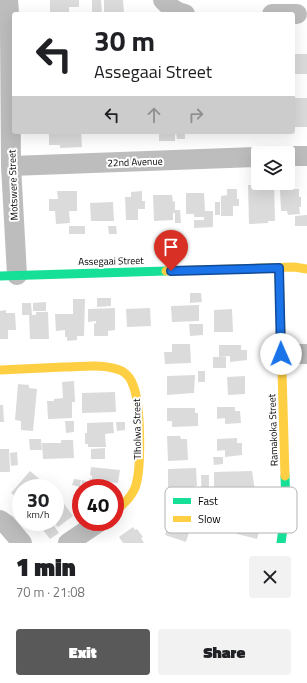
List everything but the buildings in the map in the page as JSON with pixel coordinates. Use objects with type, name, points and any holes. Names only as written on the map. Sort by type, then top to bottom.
[{"type":"street","name":"Motswere Street","points":[[8,0],[5,29],[11,166],[8,275]]},
{"type":"street","points":[[163,0],[174,10],[180,12]]},
{"type":"street","points":[[295,156],[307,156]]},
{"type":"street","name":"22nd Avenue","points":[[11,166],[251,157]]},
{"type":"street","name":"Assegaai Street","points":[[294,268],[307,261]]},
{"type":"street","name":"Assegaai Street","points":[[8,275],[279,268],[307,269]]},
{"type":"street","name":"Ramakoka Street","points":[[279,268],[285,487]]},
{"type":"street","points":[[281,354],[307,354]]},
{"type":"street","name":"Tlholwa Street","points":[[0,370],[102,366],[115,368],[125,373],[131,379],[136,390],[138,406],[138,474],[135,487],[124,503]]},
{"type":"street","points":[[0,520],[6,524],[22,543]]},
{"type":"street","points":[[68,543],[85,531]]},
{"type":"street","name":"Ramakoka Street","points":[[281,543],[283,533]]},
{"type":"traffic: fast","points":[[0,276],[166,271]]},
{"type":"traffic: fast","points":[[285,476],[285,487]]},
{"type":"traffic: fast","points":[[281,543],[282,533]]},
{"type":"traffic: slow","points":[[166,271],[294,267],[307,269]]},
{"type":"traffic: slow","points":[[279,268],[285,476]]},
{"type":"traffic: slow","points":[[0,370],[101,366],[122,371],[129,377],[136,394],[138,406],[140,452],[135,488],[124,503]]},
{"type":"route","points":[[171,271],[279,268],[281,354]]}]
